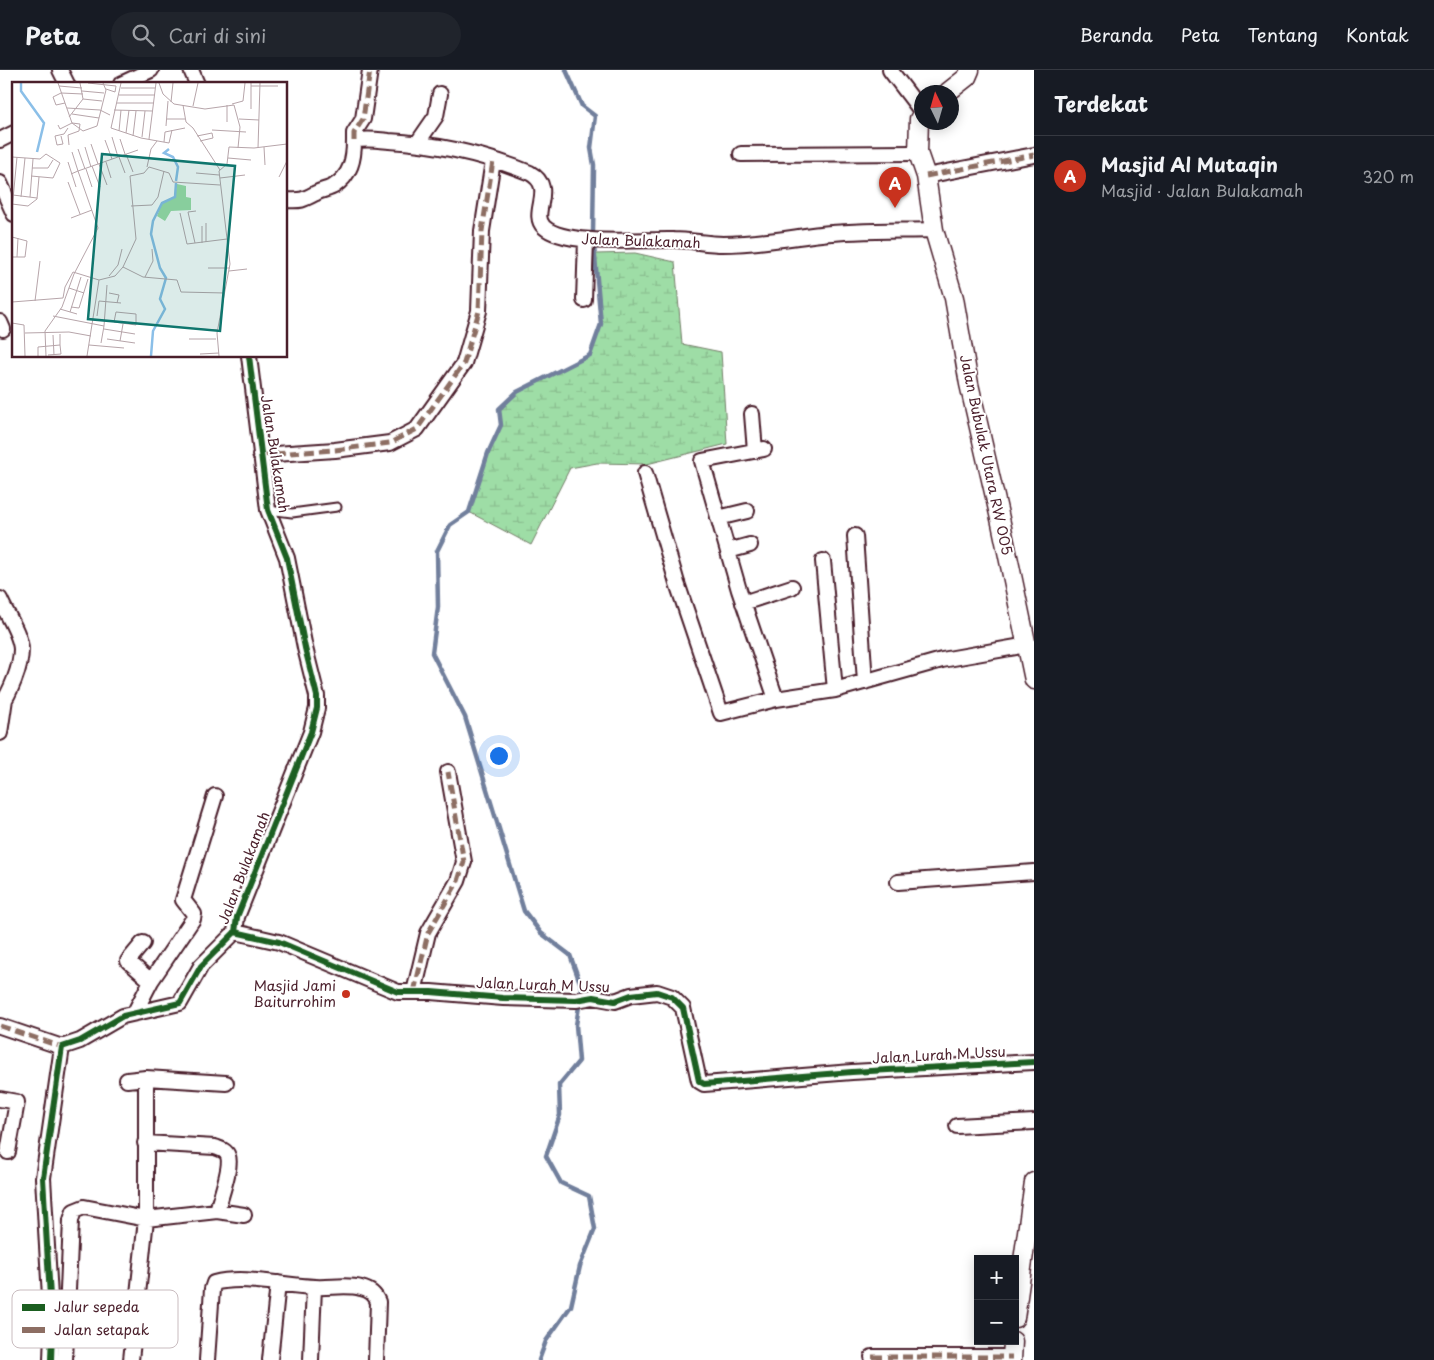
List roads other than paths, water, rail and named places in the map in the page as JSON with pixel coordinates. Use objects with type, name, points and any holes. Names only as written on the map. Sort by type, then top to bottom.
[{"type":"street","points":[[60,70],[65,82]]},
{"type":"street","points":[[128,79],[151,70]]},
{"type":"street","points":[[191,70],[196,82]]},
{"type":"street","points":[[288,200],[306,200],[316,193],[333,186],[350,170],[354,154],[354,133],[364,119],[370,70]]},
{"type":"street","points":[[890,70],[914,102]]},
{"type":"street","points":[[955,85],[968,73]]},
{"type":"street","points":[[418,142],[436,116],[440,94]]},
{"type":"street","points":[[741,154],[918,153],[919,130]]},
{"type":"street","points":[[0,140],[12,134]]},
{"type":"street","name":"Jalan Bulakamah","points":[[354,141],[370,139],[418,142],[493,161],[530,173],[541,181],[543,186],[540,212],[544,227],[565,237],[586,240],[674,240],[722,244],[779,241],[850,232],[934,230]]},
{"type":"street","name":"Jalan Bubulak Utara RW 005","points":[[918,153],[926,176],[934,230],[954,298],[969,384],[1034,680]]},
{"type":"street","points":[[926,176],[1034,155]]},
{"type":"street","points":[[260,455],[335,450],[390,443],[417,428],[464,363],[479,311],[482,231],[493,161]]},
{"type":"street","points":[[0,184],[12,210]]},
{"type":"street","points":[[584,300],[586,240]]},
{"type":"street","name":"Jalan Bulakamah","points":[[62,1047],[80,1041],[123,1016],[180,1003],[201,966],[234,932],[237,917],[310,732],[317,708],[317,696],[305,648],[287,558],[268,510],[249,358]]},
{"type":"street","points":[[752,414],[760,450],[702,462],[743,603],[776,699]]},
{"type":"street","points":[[645,473],[676,583],[721,713],[776,699],[834,690],[942,660],[1027,645]]},
{"type":"street","points":[[718,518],[747,512]]},
{"type":"street","points":[[855,536],[865,682]]},
{"type":"street","points":[[728,551],[750,545]]},
{"type":"street","points":[[823,561],[834,690]]},
{"type":"street","points":[[743,603],[792,587]]},
{"type":"street","points":[[0,599],[12,622],[21,648],[18,666],[3,704],[0,732]]},
{"type":"street","points":[[414,992],[428,933],[458,881],[464,862],[448,772]]},
{"type":"street","points":[[135,1012],[151,981],[194,919],[194,914],[184,900],[215,796]]},
{"type":"street","points":[[898,882],[1034,872]]},
{"type":"street","name":"Jalan Lurah M Ussu","points":[[234,932],[280,942],[398,992],[579,1000],[593,997],[615,1001],[632,995],[657,992],[672,997],[682,1008],[699,1081],[706,1085],[852,1072],[1034,1062]]},
{"type":"street","points":[[143,944],[128,961],[151,981]]},
{"type":"street","points":[[0,1026],[62,1047],[43,1178],[50,1290]]},
{"type":"street","points":[[138,1290],[146,1218],[146,1078]]},
{"type":"street","points":[[127,1080],[146,1078],[226,1083]]},
{"type":"street","points":[[0,1099],[17,1102],[8,1152]]},
{"type":"street","points":[[957,1126],[1034,1122]]},
{"type":"street","points":[[145,1143],[215,1147],[225,1151],[228,1156],[228,1166],[217,1211]]},
{"type":"street","points":[[1018,1300],[1034,1182]]},
{"type":"street","points":[[68,1290],[71,1220],[74,1211],[84,1207],[146,1218],[217,1211],[244,1216]]},
{"type":"street","points":[[207,1360],[212,1289],[214,1284],[223,1281],[362,1288],[376,1296],[378,1302],[376,1360]]},
{"type":"street","points":[[270,1360],[278,1283]]},
{"type":"street","points":[[311,1360],[314,1287]]},
{"type":"street","points":[[872,1357],[1012,1353]]},
{"type":"lane","points":[[268,510],[292,513],[337,507]]},
{"type":"waterway","points":[[566,70],[582,106],[595,116],[591,148],[594,165],[593,233]]},
{"type":"waterway","points":[[539,1360],[546,1341],[571,1306],[580,1266],[595,1229],[589,1196],[561,1183],[546,1156],[560,1115],[559,1085],[579,1061],[576,1025],[582,988],[570,955],[541,933],[524,911],[465,717],[432,653],[438,607],[437,551],[450,525],[469,512],[488,453],[501,425],[499,409],[517,392],[590,355],[601,324],[594,246]]},
{"type":"place","name":"Masjid Al Mutaqin","points":[[895,208]]},
{"type":"place","name":"Masjid Jami Baiturrohim","points":[[346,994]]}]
